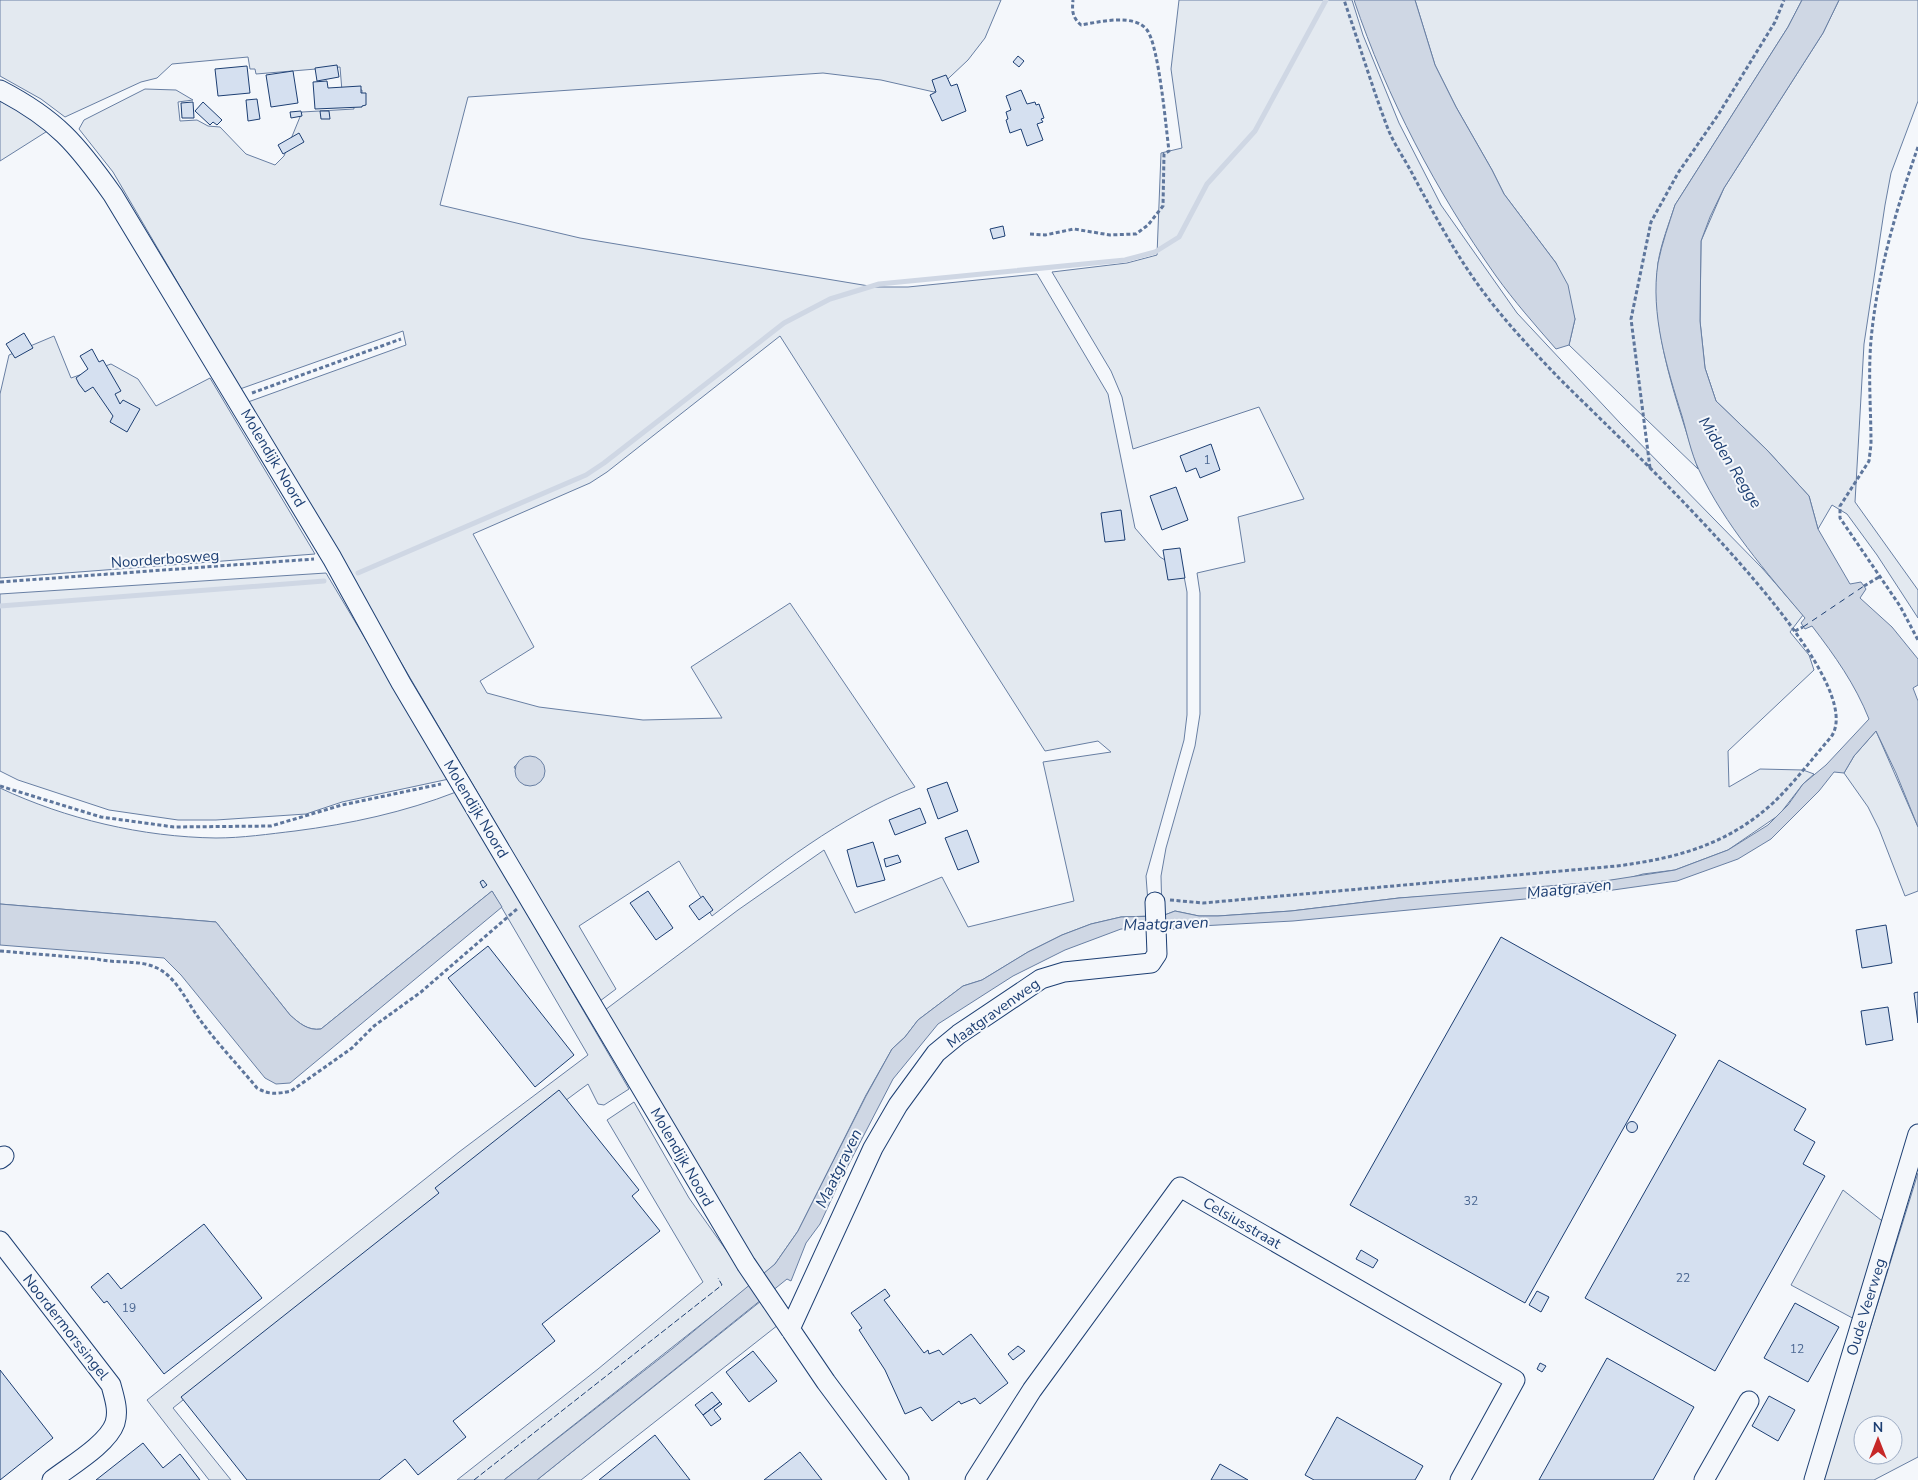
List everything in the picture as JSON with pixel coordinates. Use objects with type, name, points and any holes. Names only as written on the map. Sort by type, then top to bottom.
[{"type":"street","name":"Molendijk Noord","points":[[0,90],[30,106],[63,131],[90,162],[114,195],[332,558],[401,684],[753,1275],[770,1302],[899,1480]]},
{"type":"street","name":"Maatgravenweg","points":[[790,1329],[873,1148],[898,1105],[936,1053],[959,1034],[1041,979],[1064,972],[1151,963],[1157,954],[1155,907]]},
{"type":"street","name":"Oude Veerweg","points":[[1814,1480],[1918,1134]]},
{"type":"street","name":"Celsiusstraat","points":[[975,1480],[1032,1390],[1180,1187],[1515,1380],[1460,1480]]},
{"type":"street","name":"Noordermorssingel","points":[[0,1241],[111,1385],[116,1404],[115,1423],[104,1440],[52,1480]]},
{"type":"street","points":[[1704,1480],[1749,1401]]},
{"type":"path","points":[[1030,234],[1045,234],[1074,229],[1110,235],[1136,234],[1148,225],[1163,206],[1164,154],[1169,151],[1155,53],[1147,30],[1136,23],[1117,19],[1081,25],[1075,19],[1072,11],[1073,0]]},
{"type":"path","points":[[1155,907],[1173,900],[1203,903],[1617,866],[1663,859],[1720,840],[1773,802],[1831,737],[1837,727],[1838,712],[1828,683],[1785,616],[1745,570],[1650,469],[1557,376],[1479,286],[1430,206],[1389,131],[1344,0]]},
{"type":"path","points":[[1650,469],[1631,319],[1651,222],[1678,174],[1718,115],[1775,22],[1784,0]]},
{"type":"path","points":[[1918,147],[1901,195],[1884,264],[1871,339],[1871,444],[1869,461],[1840,506],[1840,518],[1900,606],[1918,640]]},
{"type":"path","points":[[237,398],[401,339]]},
{"type":"path","name":"Noorderbosweg","points":[[0,582],[332,558]]},
{"type":"path","points":[[1864,586],[1879,577]]},
{"type":"path","points":[[1795,632],[1803,626]]},
{"type":"path","points":[[0,786],[101,817],[174,827],[271,826],[342,805],[459,780]]},
{"type":"path","points":[[0,950],[97,959],[110,963],[142,964],[157,968],[174,981],[199,1018],[257,1088],[268,1094],[279,1094],[291,1091],[352,1048],[374,1026],[453,966],[528,898]]},
{"type":"shaded area","points":[[0,0],[1001,0],[985,38],[968,60],[934,92],[881,80],[823,73],[468,97],[440,205],[580,238],[875,287],[908,287],[1037,274],[1108,394],[1135,528],[1160,557],[1183,571],[1187,592],[1187,715],[1184,740],[1146,876],[1149,916],[1121,917],[1091,924],[1062,935],[1028,952],[982,980],[963,986],[918,1020],[905,1037],[892,1049],[866,1095],[798,1231],[775,1264],[761,1277],[605,1010],[738,910],[824,850],[855,913],[942,877],[968,927],[1074,901],[1043,762],[1111,752],[1098,741],[1045,751],[780,336],[607,472],[590,483],[473,534],[534,647],[480,681],[487,693],[539,707],[643,720],[722,718],[691,667],[790,603],[915,787],[887,799],[834,828],[784,862],[712,916],[679,861],[579,926],[616,989],[600,1001],[248,402],[406,345],[403,331],[240,389],[113,172],[79,129],[84,120],[145,89],[176,90],[193,100],[178,102],[180,121],[197,120],[208,126],[220,127],[246,154],[275,165],[284,156],[302,112],[354,109],[353,99],[362,98],[362,90],[342,91],[340,67],[256,74],[255,69],[250,69],[248,57],[172,64],[157,78],[141,82],[65,117],[41,99],[0,76]],"holes":[[[524,758],[538,759],[543,767],[540,782],[525,785],[514,767]]]},
{"type":"shaded area","points":[[1179,0],[1352,0],[1363,35],[1399,123],[1441,205],[1517,313],[1620,423],[1762,568],[1803,615],[1790,632],[1809,655],[1814,670],[1728,751],[1729,787],[1760,769],[1803,770],[1814,774],[1803,784],[1779,815],[1728,850],[1675,870],[1643,874],[1625,879],[1484,893],[1399,898],[1291,911],[1199,916],[1175,911],[1162,916],[1161,876],[1166,848],[1195,746],[1200,714],[1200,593],[1197,573],[1245,562],[1238,517],[1304,499],[1259,407],[1133,449],[1122,397],[1111,371],[1052,272],[1127,263],[1157,255],[1161,153],[1182,148],[1171,69]]},
{"type":"shaded area","points":[[1415,0],[1802,0],[1788,27],[1675,205],[1659,256],[1657,290],[1662,342],[1674,394],[1698,469],[1569,345],[1575,319],[1556,263],[1504,194],[1456,107],[1435,65]]},
{"type":"shaded area","points":[[1839,0],[1918,0],[1918,101],[1891,173],[1885,205],[1864,344],[1855,502],[1918,590],[1918,618],[1877,555],[1847,514],[1832,505],[1818,529],[1809,496],[1767,450],[1716,401],[1705,368],[1700,321],[1701,241],[1724,188],[1823,33]]},
{"type":"shaded area","points":[[0,101],[30,116],[49,130],[0,161]]},
{"type":"shaded area","points":[[54,336],[71,378],[111,364],[138,379],[156,406],[210,378],[315,554],[0,578],[0,394],[9,355]]},
{"type":"shaded area","points":[[326,573],[449,779],[342,802],[306,814],[216,820],[178,820],[109,810],[18,780],[0,771],[0,594]]},
{"type":"shaded area","points":[[1876,731],[1918,827],[1918,891],[1905,896],[1879,829],[1868,807],[1844,773],[1854,756]]},
{"type":"shaded area","points":[[0,788],[51,809],[105,824],[160,834],[216,838],[246,837],[357,821],[417,806],[456,792],[629,1089],[604,1105],[598,1104],[588,1084],[452,1185],[173,1408],[231,1480],[209,1480],[147,1400],[459,1152],[588,1055],[492,891],[321,1029],[312,1029],[290,1015],[216,922],[0,904]]},
{"type":"shaded area","points":[[634,1102],[689,1198],[751,1285],[504,1480],[457,1480],[598,1369],[703,1282],[607,1120]]},
{"type":"shaded area","points":[[1918,1173],[1918,1457],[1903,1465],[1903,1415],[1853,1415],[1853,1465],[1903,1465],[1874,1480],[1823,1480]]},
{"type":"shaded area","points":[[1843,1190],[1886,1224],[1858,1321],[1791,1285]]},
{"type":"shaded area","points":[[761,1301],[778,1325],[581,1480],[537,1480]]},
{"type":"water","points":[[1354,0],[1415,0],[1435,65],[1456,107],[1504,194],[1556,263],[1568,285],[1575,319],[1569,345],[1556,349],[1540,331],[1496,276],[1453,211],[1433,177],[1398,108],[1367,37]]},
{"type":"water","points":[[1802,0],[1839,0],[1823,33],[1724,188],[1701,241],[1700,321],[1705,368],[1716,401],[1767,450],[1809,496],[1818,529],[1850,584],[1861,582],[1866,589],[1860,598],[1892,627],[1918,659],[1918,685],[1913,688],[1918,701],[1918,827],[1876,731],[1854,756],[1844,773],[1834,772],[1819,791],[1771,839],[1738,859],[1677,881],[1599,892],[1293,921],[1176,929],[1121,929],[1065,950],[1013,976],[938,1024],[893,1079],[820,1224],[806,1243],[791,1281],[787,1279],[537,1480],[504,1480],[672,1349],[775,1264],[798,1231],[866,1096],[892,1049],[905,1037],[918,1020],[963,986],[982,980],[1028,952],[1062,935],[1091,924],[1121,917],[1162,916],[1175,911],[1199,916],[1218,916],[1291,911],[1399,898],[1598,882],[1675,870],[1728,850],[1768,825],[1788,805],[1803,784],[1826,765],[1869,719],[1851,682],[1836,659],[1812,626],[1805,629],[1801,623],[1805,618],[1734,529],[1709,490],[1691,450],[1661,341],[1656,302],[1658,263],[1675,205],[1788,27]]},
{"type":"water","points":[[530,756],[536,757],[544,765],[544,777],[536,785],[530,786],[524,785],[516,777],[515,771],[516,765],[524,757]]},
{"type":"water","points":[[492,891],[502,907],[290,1083],[276,1084],[265,1078],[181,975],[164,958],[0,945],[0,904],[216,922],[290,1015],[308,1028],[321,1029]]},
{"type":"building","points":[[1018,56],[1024,61],[1019,67],[1013,62]]},
{"type":"building","points":[[337,65],[339,77],[317,81],[315,68]]},
{"type":"building","points":[[247,66],[250,93],[218,96],[215,69]]},
{"type":"building","points":[[293,71],[298,103],[271,107],[266,75]]},
{"type":"building","points":[[946,75],[951,86],[957,84],[966,111],[942,121],[930,95],[936,92],[932,80]]},
{"type":"building","points":[[327,81],[328,88],[361,86],[361,93],[366,93],[366,105],[362,107],[315,109],[313,82]]},
{"type":"building","points":[[1021,90],[1027,104],[1035,102],[1036,105],[1039,104],[1044,118],[1041,119],[1043,122],[1037,124],[1043,140],[1027,146],[1021,129],[1010,133],[1006,120],[1008,119],[1006,112],[1011,110],[1006,96]]},
{"type":"building","points":[[257,99],[260,119],[248,121],[246,100]]},
{"type":"building","points":[[193,102],[194,118],[182,118],[181,103]]},
{"type":"building","points":[[203,102],[222,120],[217,125],[213,122],[210,125],[195,111]]},
{"type":"building","points":[[301,111],[302,116],[291,118],[290,112]]},
{"type":"building","points":[[320,111],[329,111],[330,119],[321,119]]},
{"type":"building","points":[[299,133],[304,142],[283,154],[278,145]]},
{"type":"building","points":[[1003,226],[1005,236],[993,239],[990,229]]},
{"type":"building","points":[[24,333],[33,348],[15,358],[6,344]]},
{"type":"building","points":[[92,349],[99,362],[103,360],[121,391],[115,394],[120,404],[123,400],[140,409],[127,432],[110,422],[113,416],[93,387],[85,392],[76,378],[88,369],[80,356]]},
{"type":"building","points":[[1211,444],[1220,470],[1200,478],[1196,468],[1186,472],[1180,456]]},
{"type":"building","points":[[1176,487],[1188,520],[1162,530],[1150,496]]},
{"type":"building","points":[[1121,510],[1125,540],[1105,542],[1101,513]]},
{"type":"building","points":[[1180,548],[1185,578],[1168,580],[1163,550]]},
{"type":"building","points":[[947,782],[958,811],[938,819],[927,789]]},
{"type":"building","points":[[920,808],[926,823],[895,835],[889,820]]},
{"type":"building","points":[[967,830],[979,862],[958,870],[945,838]]},
{"type":"building","points":[[873,842],[885,880],[857,887],[847,850]]},
{"type":"building","points":[[898,855],[901,862],[886,867],[884,859]]},
{"type":"building","points":[[483,880],[487,885],[483,888],[480,882]]},
{"type":"building","points":[[648,891],[673,928],[656,940],[630,903]]},
{"type":"building","points":[[703,896],[713,910],[699,920],[689,906]]},
{"type":"building","points":[[1886,925],[1892,963],[1862,968],[1856,930]]},
{"type":"building","points":[[1501,937],[1676,1035],[1525,1303],[1350,1205]]},
{"type":"building","points":[[488,946],[574,1055],[535,1087],[448,978]]},
{"type":"building","points":[[1918,992],[1918,1023],[1914,993]]},
{"type":"building","points":[[1888,1007],[1893,1040],[1866,1045],[1861,1011]]},
{"type":"building","points":[[1719,1060],[1806,1109],[1794,1130],[1815,1142],[1803,1164],[1825,1176],[1715,1371],[1585,1298]]},
{"type":"building","points":[[559,1090],[639,1190],[632,1196],[660,1231],[542,1324],[555,1341],[453,1421],[466,1437],[418,1475],[405,1459],[379,1480],[247,1480],[181,1397],[439,1193],[435,1188]]},
{"type":"building","points":[[1632,1121],[1638,1127],[1632,1133],[1626,1127]]},
{"type":"building","points":[[204,1224],[262,1298],[164,1374],[107,1301],[104,1303],[91,1287],[108,1273],[121,1289]]},
{"type":"building","points":[[1361,1250],[1378,1260],[1373,1268],[1356,1259]]},
{"type":"building","points":[[885,1289],[890,1296],[884,1300],[924,1353],[928,1350],[929,1354],[939,1350],[943,1355],[971,1334],[1008,1383],[980,1404],[975,1398],[961,1404],[959,1401],[932,1421],[921,1407],[905,1414],[885,1370],[859,1330],[862,1328],[851,1313]]},
{"type":"building","points":[[1537,1291],[1549,1297],[1541,1312],[1529,1305]]},
{"type":"building","points":[[1795,1303],[1839,1327],[1808,1382],[1764,1358]]},
{"type":"building","points":[[1018,1346],[1025,1351],[1013,1360],[1008,1354]]},
{"type":"building","points":[[753,1351],[777,1381],[749,1402],[726,1372]]},
{"type":"building","points":[[1607,1358],[1694,1407],[1653,1480],[1539,1480]]},
{"type":"building","points":[[1540,1363],[1546,1366],[1542,1372],[1537,1369]]},
{"type":"building","points":[[0,1370],[53,1438],[0,1480]]},
{"type":"building","points":[[712,1392],[720,1402],[703,1415],[695,1405]]},
{"type":"building","points":[[1769,1396],[1795,1410],[1778,1441],[1752,1426]]},
{"type":"building","points":[[720,1402],[722,1404],[714,1410],[721,1419],[711,1426],[703,1415]]},
{"type":"building","points":[[1337,1417],[1423,1466],[1415,1480],[1314,1480],[1305,1475]]},
{"type":"building","points":[[655,1435],[690,1480],[599,1480]]},
{"type":"building","points":[[143,1443],[163,1468],[180,1454],[200,1480],[96,1480]]},
{"type":"building","points":[[800,1452],[822,1480],[764,1480]]},
{"type":"building","points":[[1220,1464],[1248,1480],[1211,1480]]},
{"type":"waterway","points":[[358,573],[586,475],[784,323],[830,299],[879,284],[1125,260],[1155,252],[1179,237],[1207,184],[1255,131],[1326,0]]},
{"type":"waterway","points":[[0,606],[324,581]]},
{"type":"ferry route","points":[[1803,627],[1864,586]]},
{"type":"fence","points":[[474,1480],[722,1285],[718,1278]]},
{"type":"water label","name":"Midden Regge","points":[[1731,462]]},
{"type":"water label","name":"Maatgraven","points":[[1569,888]]},
{"type":"water label","name":"Maatgraven","points":[[1166,923]]},
{"type":"water label","name":"Maatgraven","points":[[838,1168]]}]
